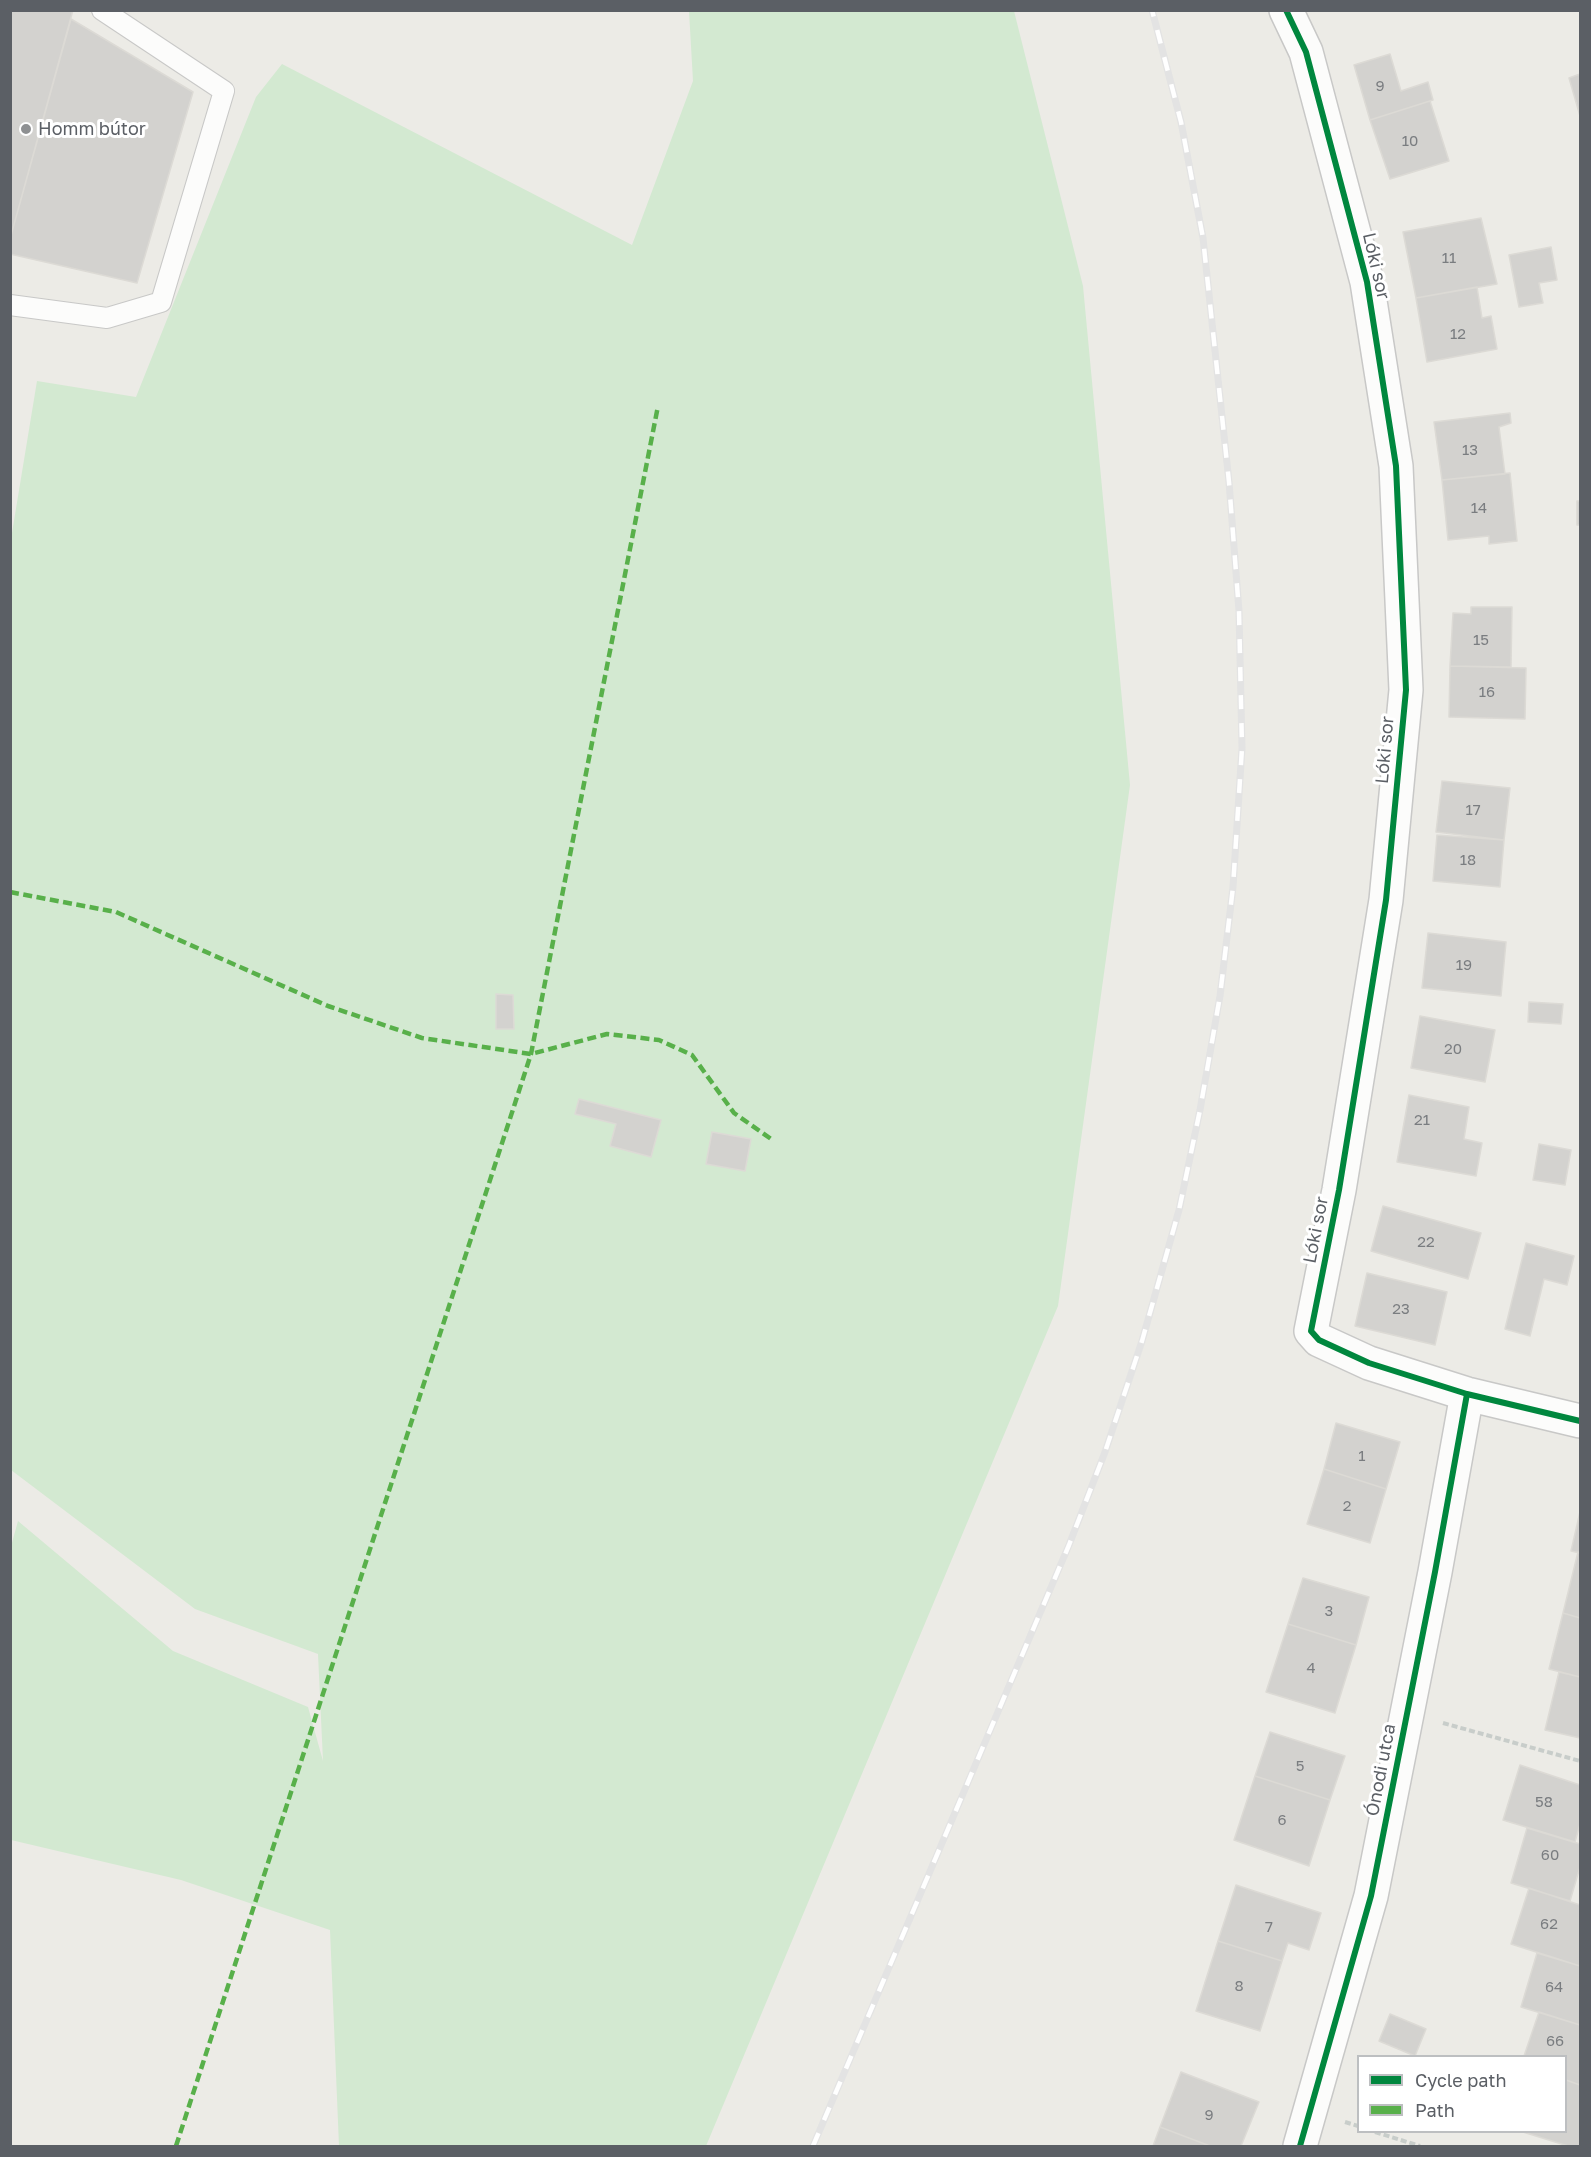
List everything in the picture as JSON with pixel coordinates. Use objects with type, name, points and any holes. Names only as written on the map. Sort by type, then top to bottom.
[{"type":"street","name":"Lóki sor","points":[[1286,10],[1306,52],[1367,282],[1396,466],[1406,690],[1386,900],[1339,1190],[1311,1331],[1319,1340],[1369,1363],[1467,1394]]},
{"type":"street","points":[[1467,1394],[1581,1421]]},
{"type":"street","name":"Ónodi utca","points":[[1300,2146],[1371,1896],[1467,1394]]},
{"type":"lane","points":[[10,305],[107,318],[161,302],[224,91],[102,10]]},
{"type":"path","points":[[1407,1714],[1581,1761]]},
{"type":"path","points":[[1378,2133],[1420,2146]]},
{"type":"green space","points":[[689,11],[1014,11],[1083,286],[1130,785],[1058,1306],[706,2146],[339,2146],[330,1930],[181,1880],[11,1840],[10,1550],[18,1521],[173,1651],[308,1707],[323,1761],[318,1654],[195,1609],[11,1470],[10,545],[37,381],[136,397],[256,97],[282,64],[632,245],[693,81]]},
{"type":"building","name":"Homm bútor","points":[[10,10],[73,10],[10,239]]},
{"type":"building","points":[[71,19],[193,92],[137,283],[10,254],[10,239]]},
{"type":"building","points":[[1390,54],[1401,91],[1428,82],[1433,100],[1370,120],[1354,65]]},
{"type":"building","points":[[1580,74],[1580,116],[1569,78]]},
{"type":"building","points":[[1430,101],[1449,161],[1390,179],[1370,120]]},
{"type":"building","points":[[1481,218],[1497,284],[1416,298],[1403,232]]},
{"type":"building","points":[[1551,247],[1557,280],[1539,283],[1543,303],[1519,307],[1509,255]]},
{"type":"building","points":[[1477,287],[1482,318],[1491,316],[1497,349],[1427,362],[1416,298]]},
{"type":"building","points":[[1510,413],[1511,423],[1499,427],[1505,474],[1442,480],[1434,422]]},
{"type":"building","points":[[1510,473],[1517,541],[1489,544],[1489,536],[1448,540],[1442,480]]},
{"type":"building","points":[[1577,501],[1580,501],[1580,525],[1577,525]]},
{"type":"building","points":[[1471,607],[1512,607],[1511,667],[1450,666],[1453,613],[1471,614]]},
{"type":"building","points":[[1450,666],[1526,668],[1525,719],[1449,717]]},
{"type":"building","points":[[1442,781],[1510,788],[1504,840],[1436,832]]},
{"type":"building","points":[[1437,835],[1504,840],[1500,887],[1433,881]]},
{"type":"building","points":[[1428,933],[1506,942],[1501,996],[1422,988]]},
{"type":"building","points":[[496,994],[513,995],[514,1029],[496,1029]]},
{"type":"building","points":[[1529,1002],[1563,1004],[1561,1024],[1528,1022]]},
{"type":"building","points":[[1420,1016],[1495,1030],[1485,1082],[1411,1068]]},
{"type":"building","points":[[1409,1095],[1469,1107],[1464,1139],[1482,1143],[1476,1176],[1397,1162]]},
{"type":"building","points":[[579,1099],[661,1120],[651,1157],[610,1146],[616,1124],[575,1114]]},
{"type":"building","points":[[712,1132],[751,1139],[745,1171],[706,1164]]},
{"type":"building","points":[[1539,1144],[1571,1150],[1565,1185],[1533,1180]]},
{"type":"building","points":[[1383,1206],[1481,1233],[1468,1279],[1371,1251]]},
{"type":"building","points":[[1526,1243],[1574,1256],[1567,1285],[1544,1279],[1530,1336],[1505,1329]]},
{"type":"building","points":[[1367,1273],[1447,1292],[1435,1345],[1355,1326]]},
{"type":"building","points":[[1336,1423],[1400,1442],[1386,1489],[1324,1469]]},
{"type":"building","points":[[1324,1469],[1386,1489],[1370,1543],[1307,1524]]},
{"type":"building","points":[[1580,1512],[1580,1553],[1571,1551]]},
{"type":"building","points":[[1578,1552],[1580,1553],[1580,1618],[1563,1613]]},
{"type":"building","points":[[1303,1578],[1369,1597],[1356,1645],[1288,1624]]},
{"type":"building","points":[[1563,1613],[1580,1618],[1580,1677],[1549,1669]]},
{"type":"building","points":[[1288,1624],[1356,1645],[1335,1713],[1266,1692]]},
{"type":"building","points":[[1559,1672],[1580,1677],[1580,1738],[1545,1730]]},
{"type":"building","points":[[1270,1732],[1345,1756],[1330,1800],[1255,1776]]},
{"type":"building","points":[[1520,1765],[1580,1785],[1580,1824],[1575,1842],[1503,1820]]},
{"type":"building","points":[[1255,1776],[1330,1800],[1309,1866],[1234,1840]]},
{"type":"building","points":[[1527,1828],[1580,1844],[1580,1867],[1570,1901],[1511,1883]]},
{"type":"building","points":[[1236,1885],[1321,1913],[1309,1950],[1288,1943],[1282,1961],[1218,1941]]},
{"type":"building","points":[[1529,1888],[1580,1905],[1580,1966],[1511,1944]]},
{"type":"building","points":[[1218,1941],[1282,1961],[1260,2031],[1196,2011]]},
{"type":"building","points":[[1537,1953],[1580,1966],[1580,2025],[1521,2007]]},
{"type":"building","points":[[1539,2012],[1580,2025],[1580,2085],[1567,2080],[1567,2055],[1524,2055]]},
{"type":"building","points":[[1390,2014],[1426,2029],[1415,2055],[1379,2041]]},
{"type":"building","points":[[1181,2072],[1259,2102],[1241,2146],[1210,2146],[1160,2127]]},
{"type":"building","points":[[1567,2080],[1580,2085],[1580,2146],[1568,2146],[1526,2133],[1567,2133]]},
{"type":"building","points":[[1160,2127],[1210,2146],[1153,2146]]},
{"type":"railway","points":[[813,2146],[1069,1545],[1105,1452],[1142,1341],[1179,1210],[1200,1110],[1220,996],[1233,887],[1242,748],[1239,611],[1229,482],[1203,238],[1181,122],[1152,10]]},
{"type":"marked path","points":[[176,2146],[531,1054],[658,406]]},
{"type":"marked path","points":[[10,892],[116,912],[328,1006],[422,1038],[531,1054],[607,1034],[659,1040],[692,1055],[734,1113],[774,1141]]},
{"type":"cycle path","points":[[1286,10],[1306,52],[1367,282],[1396,466],[1406,690],[1386,900],[1339,1190],[1311,1331],[1319,1340],[1369,1363],[1467,1394],[1580,1421]]},
{"type":"cycle path","points":[[1300,2146],[1371,1896],[1435,1572],[1467,1394]]},
{"type":"place","name":"Homm bútor","points":[[26,129]]}]
